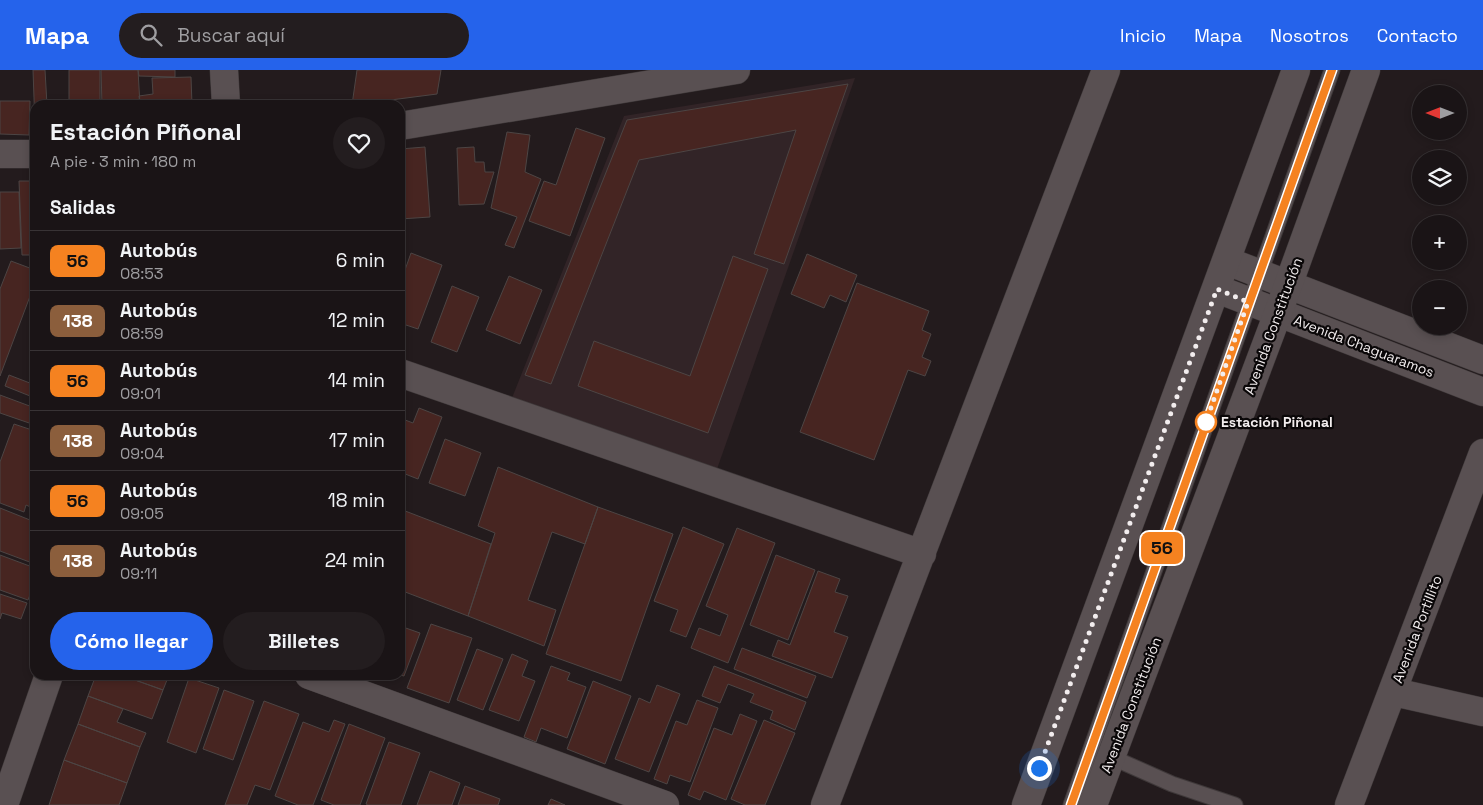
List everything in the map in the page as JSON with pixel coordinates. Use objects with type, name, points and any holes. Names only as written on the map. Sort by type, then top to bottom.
[{"type":"street","points":[[224,70],[226,100]]},
{"type":"street","points":[[405,125],[736,70]]},
{"type":"street","points":[[825,805],[1106,70]]},
{"type":"street","points":[[1026,805],[1296,70]]},
{"type":"street","name":"Avenida Constitución","points":[[1093,805],[1278,313],[1366,70]]},
{"type":"street","points":[[0,154],[30,154]]},
{"type":"street","points":[[1227,261],[1483,360]]},
{"type":"street","name":"Avenida Chaguaramos","points":[[1217,289],[1483,392]]},
{"type":"street","points":[[405,375],[922,554]]},
{"type":"street","name":"Avenida Portillito","points":[[1349,805],[1394,692],[1483,453]]},
{"type":"street","points":[[4,805],[47,680]]},
{"type":"street","points":[[323,680],[665,805]]},
{"type":"street","points":[[1394,692],[1483,712]]},
{"type":"lane","points":[[1071,805],[1248,302],[1332,70]]},
{"type":"lane","points":[[1111,757],[1172,784],[1235,805]]},
{"type":"shaded area","points":[[855,78],[717,469],[512,398],[624,116]]},
{"type":"building","points":[[33,70],[45,70],[47,100],[34,100]]},
{"type":"building","points":[[69,70],[100,70],[100,100],[69,100]]},
{"type":"building","points":[[101,70],[138,70],[140,100],[102,100]]},
{"type":"building","points":[[138,70],[175,70],[175,77],[139,76]]},
{"type":"building","points":[[357,70],[441,70],[437,94],[391,100],[353,100]]},
{"type":"building","points":[[191,77],[192,100],[139,100],[139,96],[153,94],[152,78]]},
{"type":"building","points":[[848,84],[784,264],[754,254],[796,130],[639,160],[551,384],[525,375],[627,120]]},
{"type":"building","points":[[0,101],[30,101],[29,135],[0,134]]},
{"type":"building","points":[[576,128],[605,138],[570,236],[529,221],[544,181],[556,185]]},
{"type":"building","points":[[507,132],[530,135],[525,172],[541,179],[514,248],[505,245],[517,217],[491,208]]},
{"type":"building","points":[[425,147],[430,217],[405,219],[405,149]]},
{"type":"building","points":[[474,147],[475,162],[484,162],[485,172],[494,172],[484,204],[459,205],[457,148]]},
{"type":"building","points":[[19,181],[30,181],[30,255],[22,255]]},
{"type":"building","points":[[0,192],[19,192],[21,248],[0,249]]},
{"type":"building","points":[[411,253],[442,265],[418,329],[405,325],[405,270]]},
{"type":"building","points":[[807,254],[857,275],[846,302],[830,295],[824,308],[791,294]]},
{"type":"building","points":[[733,256],[768,269],[708,433],[578,386],[594,341],[690,376]]},
{"type":"building","points":[[11,261],[30,268],[30,296],[0,376],[0,289]]},
{"type":"building","points":[[509,276],[542,290],[520,344],[486,330]]},
{"type":"building","points":[[857,283],[929,311],[922,330],[931,334],[922,357],[931,361],[925,376],[908,370],[874,460],[800,432]]},
{"type":"building","points":[[452,286],[479,297],[457,352],[431,342]]},
{"type":"building","points":[[9,375],[30,383],[30,396],[5,386]]},
{"type":"building","points":[[0,395],[30,406],[30,423],[0,413]]},
{"type":"building","points":[[419,408],[442,417],[418,479],[405,474],[405,420],[413,423]]},
{"type":"building","points":[[14,424],[30,429],[30,507],[26,505],[24,512],[0,503],[0,462]]},
{"type":"building","points":[[445,439],[481,453],[465,496],[429,483]]},
{"type":"building","points":[[498,467],[598,507],[585,544],[552,532],[528,600],[556,610],[544,646],[468,616],[495,533],[478,526]]},
{"type":"building","points":[[598,507],[673,534],[621,681],[546,654]]},
{"type":"building","points":[[0,508],[30,520],[30,562],[0,551]]},
{"type":"building","points":[[405,511],[491,544],[468,616],[405,592]]},
{"type":"building","points":[[683,527],[724,544],[686,637],[670,631],[678,610],[654,601]]},
{"type":"building","points":[[737,528],[775,543],[728,663],[691,648],[699,628],[720,636],[728,615],[706,606]]},
{"type":"building","points":[[0,555],[30,566],[30,595],[28,600],[0,590]]},
{"type":"building","points":[[776,555],[815,570],[788,640],[750,625]]},
{"type":"building","points":[[818,571],[840,579],[835,592],[848,596],[834,632],[848,637],[832,678],[772,656],[778,640],[790,645]]},
{"type":"building","points":[[0,594],[27,603],[21,619],[2,613],[0,619]]},
{"type":"building","points":[[431,624],[472,638],[449,703],[407,688]]},
{"type":"building","points":[[405,628],[420,633],[405,673]]},
{"type":"building","points":[[742,648],[816,676],[807,698],[734,669]]},
{"type":"building","points":[[477,649],[503,659],[483,710],[457,700]]},
{"type":"building","points":[[512,654],[528,661],[522,676],[535,681],[519,721],[489,710]]},
{"type":"building","points":[[551,666],[570,673],[567,680],[586,687],[567,738],[541,728],[536,742],[524,737]]},
{"type":"building","points":[[714,666],[806,702],[795,730],[770,719],[773,711],[750,702],[754,694],[728,684],[720,703],[702,696]]},
{"type":"building","points":[[94,680],[135,680],[163,690],[152,719],[88,696]]},
{"type":"building","points":[[135,680],[167,680],[163,690]]},
{"type":"building","points":[[188,680],[195,680],[219,688],[196,753],[167,742]]},
{"type":"building","points":[[593,681],[631,696],[605,764],[567,749]]},
{"type":"building","points":[[657,685],[680,694],[649,772],[615,759],[639,698],[650,703]]},
{"type":"building","points":[[224,690],[254,701],[233,760],[203,749]]},
{"type":"building","points":[[88,696],[123,709],[117,722],[146,733],[140,747],[78,724]]},
{"type":"building","points":[[697,700],[718,708],[690,782],[670,775],[667,784],[654,779],[676,721],[687,725]]},
{"type":"building","points":[[264,701],[299,714],[270,790],[255,785],[247,805],[225,805]]},
{"type":"building","points":[[740,714],[757,721],[726,800],[704,791],[700,800],[688,795],[714,728],[732,735]]},
{"type":"building","points":[[334,720],[345,724],[313,805],[298,805],[275,796],[303,722],[329,732]]},
{"type":"building","points":[[764,720],[795,733],[765,805],[745,805],[731,799]]},
{"type":"building","points":[[78,724],[140,747],[127,783],[64,760]]},
{"type":"building","points":[[349,724],[385,738],[360,805],[334,805],[321,800]]},
{"type":"building","points":[[389,742],[420,753],[401,805],[368,805],[366,804]]},
{"type":"building","points":[[64,760],[127,783],[119,805],[49,805]]},
{"type":"building","points":[[430,771],[460,783],[452,805],[417,805]]},
{"type":"building","points":[[465,786],[500,799],[498,805],[458,805]]},
{"type":"building","points":[[551,799],[565,805],[548,805]]},
{"type":"bus line","name":"56","points":[[1071,805],[1293,175],[1332,70]]},
{"type":"place","name":"Estación Piñonal","points":[[1206,422]]},
{"type":"route","points":[[1039,768],[1217,289],[1248,302],[1206,422]]}]
